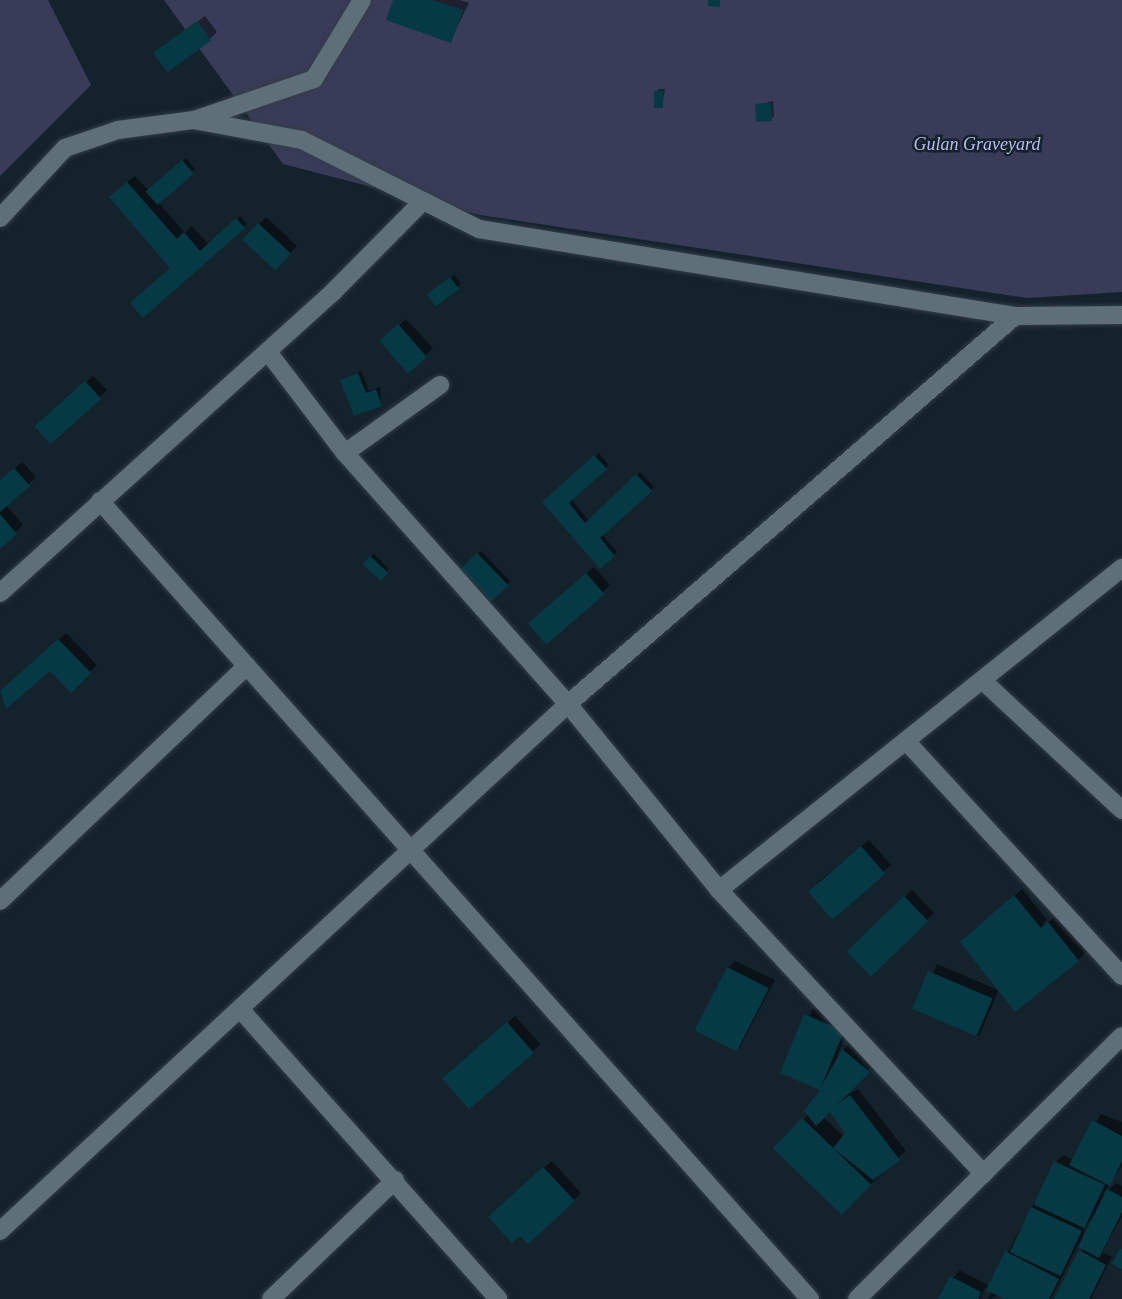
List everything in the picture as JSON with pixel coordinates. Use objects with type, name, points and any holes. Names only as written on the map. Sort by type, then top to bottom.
[{"type":"street","points":[[0,218],[65,148],[118,130],[194,120],[314,79],[362,0]]},
{"type":"street","points":[[194,120],[302,140],[479,229],[1015,316],[1122,316]]},
{"type":"street","points":[[0,593],[268,352],[423,201]]},
{"type":"street","points":[[0,1231],[568,704],[1015,316]]},
{"type":"street","points":[[268,352],[345,453],[568,704],[719,890],[984,1174]]},
{"type":"street","points":[[345,453],[440,385]]},
{"type":"street","points":[[100,501],[810,1299]]},
{"type":"street","points":[[719,890],[1122,568]]},
{"type":"street","points":[[0,901],[247,666]]},
{"type":"street","points":[[982,680],[1122,810]]},
{"type":"street","points":[[906,741],[1122,976]]},
{"type":"street","points":[[240,1009],[395,1180],[498,1299]]},
{"type":"street","points":[[857,1299],[1122,1036]]},
{"type":"street","points":[[271,1299],[395,1180]]},
{"type":"green space","points":[[0,0],[48,0],[91,85],[0,176]]},
{"type":"green space","name":"Gulan Graveyard","points":[[164,0],[1122,0],[1122,292],[1027,298],[480,215],[283,164]]},
{"type":"building","points":[[393,0],[433,0],[463,10],[451,43],[386,20]]},
{"type":"building","points":[[708,0],[720,0],[720,7],[708,6]]},
{"type":"building","points":[[197,21],[211,40],[167,72],[153,53]]},
{"type":"building","points":[[654,91],[663,91],[663,108],[654,108]]},
{"type":"building","points":[[771,103],[772,121],[756,122],[755,104]]},
{"type":"building","points":[[182,160],[194,174],[158,205],[146,191]]},
{"type":"building","points":[[127,182],[177,239],[184,232],[200,251],[236,218],[245,228],[143,318],[130,303],[170,268],[109,197]]},
{"type":"building","points":[[258,223],[291,254],[275,271],[242,240]]},
{"type":"building","points":[[450,277],[459,289],[436,306],[427,294]]},
{"type":"building","points":[[398,324],[427,357],[408,374],[379,340]]},
{"type":"building","points":[[358,373],[366,393],[376,389],[382,406],[354,416],[340,380]]},
{"type":"building","points":[[85,381],[101,399],[51,444],[34,427]]},
{"type":"building","points":[[594,455],[607,469],[569,503],[585,523],[636,474],[652,491],[600,538],[615,556],[600,569],[542,502]]},
{"type":"building","points":[[14,468],[30,486],[0,512],[0,480]]},
{"type":"building","points":[[0,514],[17,534],[0,549]]},
{"type":"building","points":[[477,553],[508,585],[492,601],[460,569]]},
{"type":"building","points":[[370,556],[388,573],[381,581],[362,564]]},
{"type":"building","points":[[586,573],[604,594],[546,645],[528,624]]},
{"type":"building","points":[[58,639],[91,673],[71,693],[50,671],[6,709],[0,691]]},
{"type":"building","points":[[861,846],[885,874],[832,920],[808,892]]},
{"type":"building","points":[[1014,895],[1041,928],[1048,922],[1079,961],[1015,1012],[960,942]]},
{"type":"building","points":[[904,896],[928,921],[871,977],[846,952]]},
{"type":"building","points":[[727,967],[769,988],[737,1052],[695,1030]]},
{"type":"building","points":[[928,971],[992,998],[976,1036],[912,1009]]},
{"type":"building","points":[[804,1014],[844,1031],[821,1087],[842,1049],[870,1072],[816,1126],[804,1111],[820,1090],[780,1073]]},
{"type":"building","points":[[507,1022],[534,1053],[469,1109],[442,1078]]},
{"type":"building","points":[[850,1095],[900,1160],[873,1180],[833,1148],[845,1133],[829,1111]]},
{"type":"building","points":[[802,1118],[871,1185],[842,1215],[773,1148]]},
{"type":"building","points":[[1092,1120],[1122,1136],[1122,1161],[1110,1186],[1069,1165]]},
{"type":"building","points":[[1054,1161],[1105,1185],[1084,1228],[1034,1205]]},
{"type":"building","points":[[543,1167],[575,1201],[528,1244],[520,1236],[512,1243],[488,1217]]},
{"type":"building","points":[[1107,1189],[1122,1197],[1122,1212],[1099,1258],[1078,1247]]},
{"type":"building","points":[[1031,1207],[1082,1231],[1061,1276],[1010,1252]]},
{"type":"building","points":[[1120,1248],[1122,1249],[1122,1269],[1112,1264]]},
{"type":"building","points":[[1079,1250],[1106,1265],[1089,1299],[1054,1299]]},
{"type":"building","points":[[1005,1251],[1059,1279],[1049,1299],[1004,1299],[986,1290]]},
{"type":"building","points":[[950,1276],[981,1292],[978,1299],[938,1299]]}]
